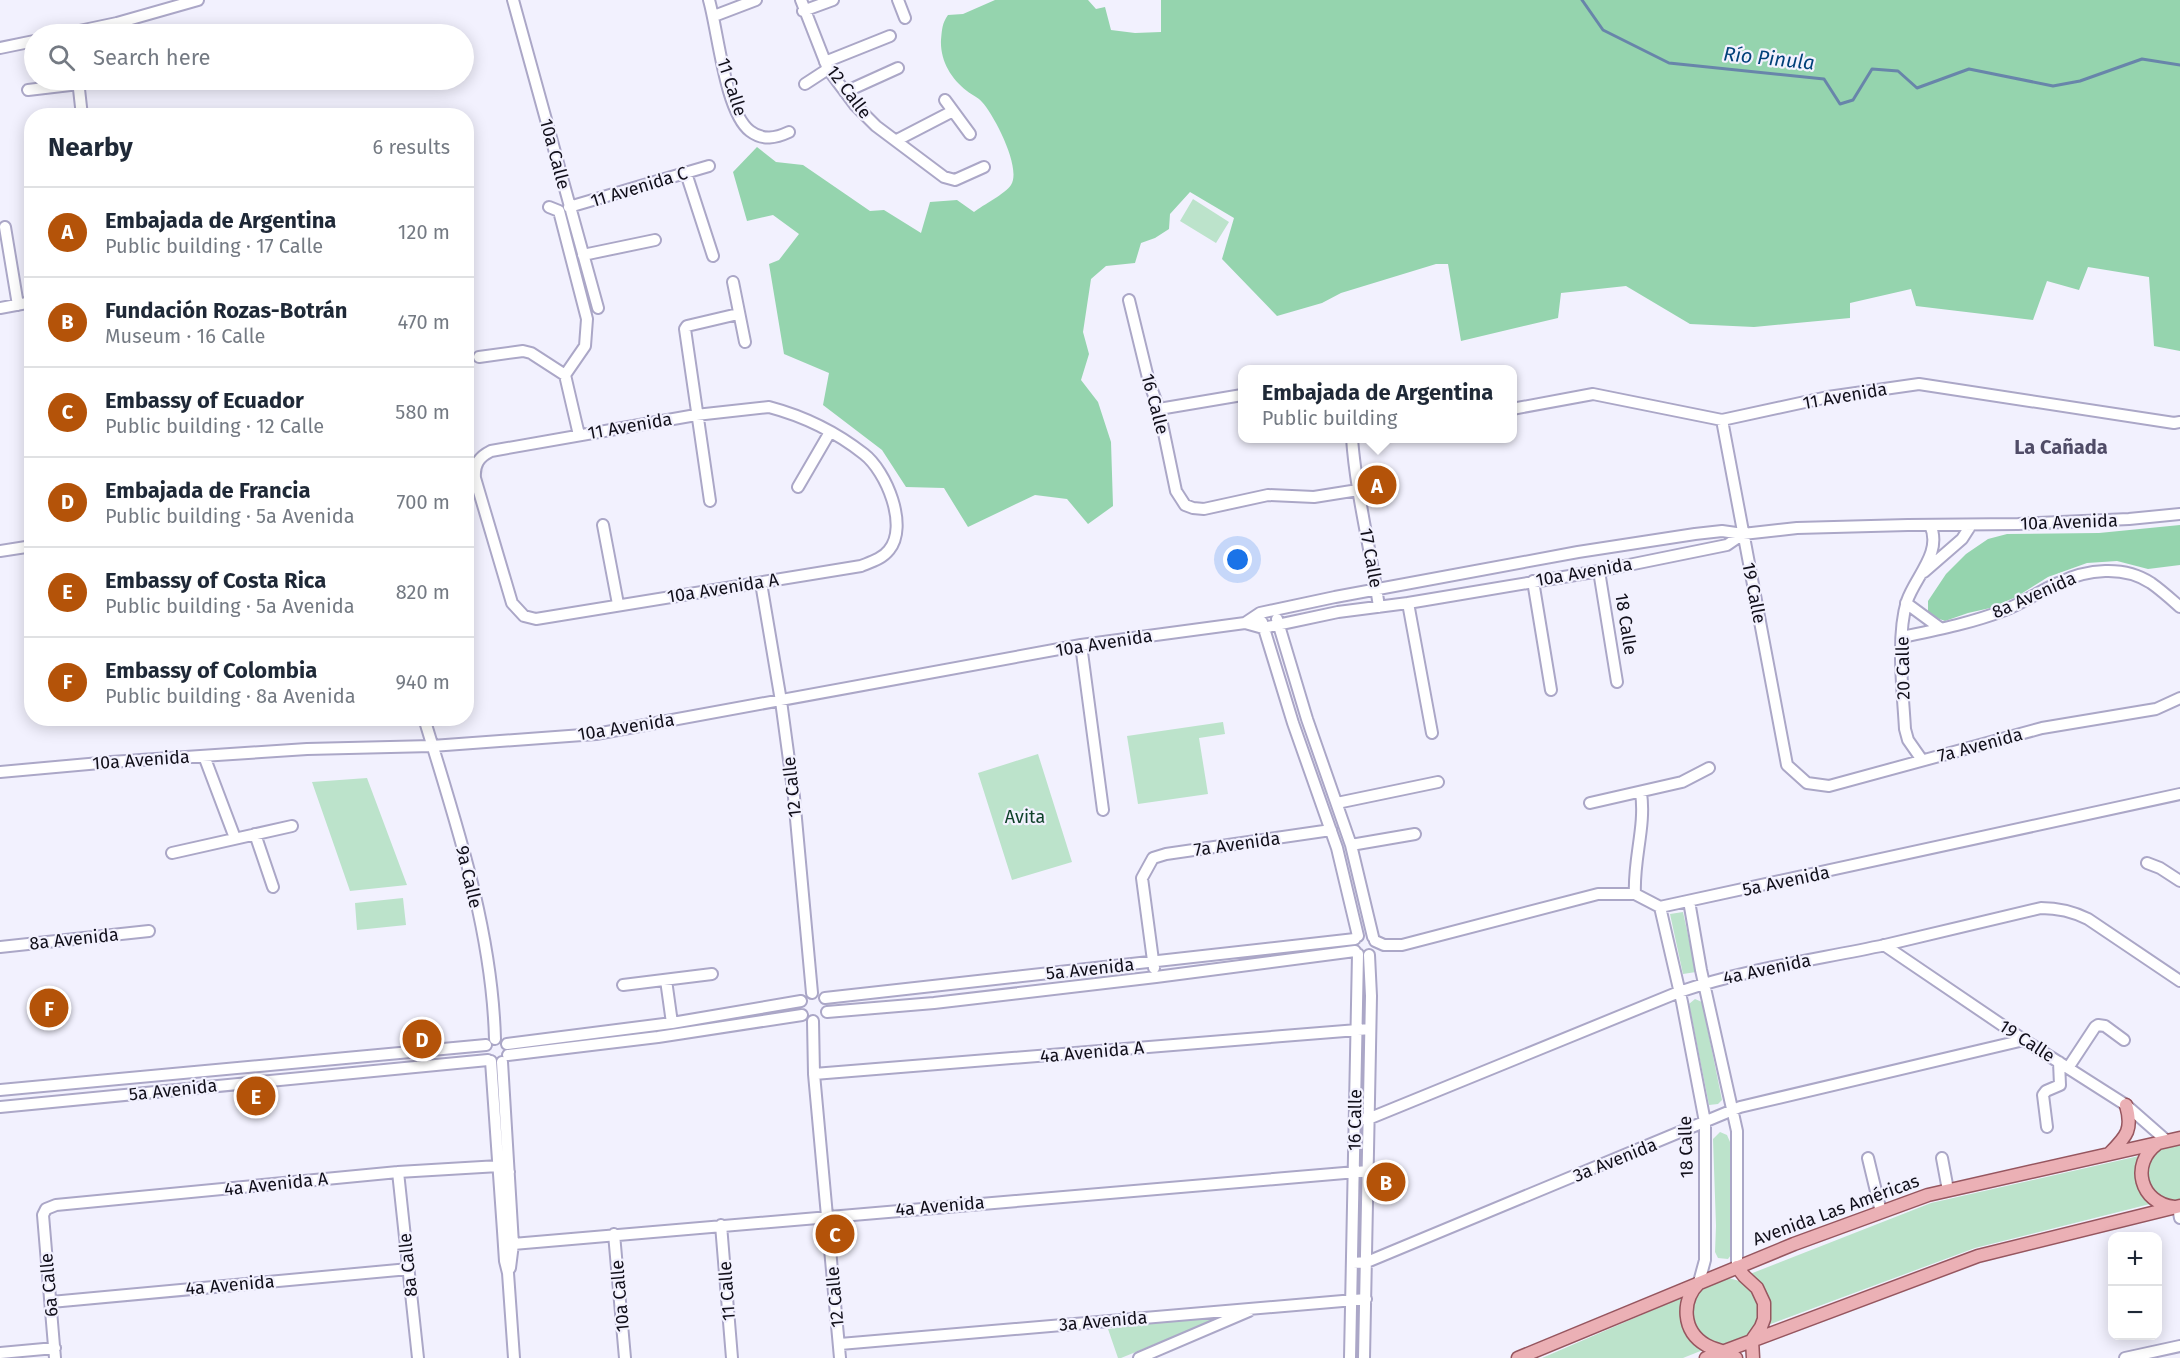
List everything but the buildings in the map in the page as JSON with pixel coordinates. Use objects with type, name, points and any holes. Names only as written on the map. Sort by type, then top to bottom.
[{"type":"main road","points":[[2110,1153],[2126,1136],[2130,1118],[2126,1105]]},
{"type":"main road","points":[[2172,1140],[2151,1148],[2142,1163],[2141,1181],[2144,1189],[2155,1201],[2178,1209]]},
{"type":"main road","name":"Avenida Las Américas","points":[[1518,1358],[1737,1267],[1928,1195],[2172,1140]]},
{"type":"main road","points":[[1706,1358],[1978,1256],[2178,1209]]},
{"type":"main road","points":[[1737,1267],[1756,1288],[1764,1303],[1764,1319],[1752,1340],[1752,1358]]},
{"type":"main road","name":"18 Calle","points":[[1700,1282],[1690,1294],[1687,1317],[1689,1325],[1703,1343],[1725,1351],[1736,1358]]},
{"type":"street","points":[[113,24],[198,0]]},
{"type":"street","name":"10a Calle","points":[[513,0],[598,308]]},
{"type":"street","name":"11 Calle","points":[[709,0],[734,108],[740,119],[748,130],[760,137],[776,138],[789,132]]},
{"type":"street","points":[[714,16],[756,0]]},
{"type":"street","points":[[802,5],[833,0]]},
{"type":"street","points":[[898,0],[905,18]]},
{"type":"street","name":"12 Calle","points":[[802,5],[827,66],[864,115],[944,177],[955,180],[984,167]]},
{"type":"street","points":[[805,84],[827,66],[890,36]]},
{"type":"street","points":[[0,48],[24,43]]},
{"type":"street","points":[[845,92],[898,68]]},
{"type":"street","points":[[80,90],[81,108]]},
{"type":"street","points":[[945,100],[970,134]]},
{"type":"street","points":[[897,140],[953,111]]},
{"type":"street","name":"11 Avenida C","points":[[569,207],[709,166]]},
{"type":"street","points":[[686,173],[713,256]]},
{"type":"street","points":[[549,207],[559,211],[587,319],[585,346],[565,375]]},
{"type":"street","points":[[6,227],[18,305]]},
{"type":"street","points":[[583,255],[655,240]]},
{"type":"street","points":[[733,282],[745,342]]},
{"type":"street","name":"16 Calle","points":[[1129,300],[1149,382],[1159,409],[1176,491],[1185,505],[1204,509],[1268,495],[1314,497],[1358,490]]},
{"type":"street","points":[[0,308],[24,304]]},
{"type":"street","points":[[710,501],[685,329],[687,326],[738,314]]},
{"type":"street","points":[[479,357],[523,351],[531,353],[565,375],[579,435]]},
{"type":"street","name":"11 Avenida","points":[[1517,408],[1593,394],[1722,420],[1828,396],[1918,384],[2174,423],[2180,422]]},
{"type":"street","points":[[1159,409],[1238,396]]},
{"type":"street","name":"11 Avenida","points":[[524,616],[512,603],[475,478],[478,461],[490,451],[696,415],[769,407],[810,421],[865,455],[879,469],[894,506],[896,522]]},
{"type":"street","name":"19 Calle","points":[[1722,420],[1787,765]]},
{"type":"street","points":[[798,487],[830,432]]},
{"type":"street","name":"17 Calle","points":[[1353,443],[1358,490],[1369,540],[1379,607]]},
{"type":"street","name":"10a Avenida","points":[[1245,623],[1260,613],[1376,589],[1578,552],[1695,534],[1722,531],[1743,534],[1797,528],[2128,519],[2180,514]]},
{"type":"street","name":"10a Avenida A","points":[[524,616],[536,619],[861,566],[879,559],[889,550],[896,536],[896,522]]},
{"type":"street","points":[[603,525],[618,604]]},
{"type":"street","name":"20 Calle","points":[[1922,760],[1908,740],[1905,729],[1902,637],[1906,603],[1932,549],[1933,532],[1930,525]]},
{"type":"street","name":"20 Calle","points":[[1921,575],[1962,539],[1971,525]]},
{"type":"street","name":"10a Avenida","points":[[0,772],[307,749],[432,746],[596,734],[1081,645],[1245,623],[1263,628],[1338,612],[1408,603],[1582,574],[1727,545],[1743,534]]},
{"type":"street","points":[[0,551],[24,547]]},
{"type":"street","points":[[1578,552],[1582,574]]},
{"type":"street","name":"8a Avenida","points":[[1902,637],[2006,610],[2060,582],[2081,574],[2104,570],[2135,575],[2153,584],[2180,607]]},
{"type":"street","name":"18 Calle","points":[[1599,571],[1617,682]]},
{"type":"street","points":[[1533,581],[1551,690]]},
{"type":"street","name":"12 Calle","points":[[761,583],[782,701],[794,797],[812,993]]},
{"type":"street","points":[[1408,603],[1432,733]]},
{"type":"street","points":[[1906,603],[1940,628]]},
{"type":"street","name":"16 Calle","points":[[1274,610],[1307,719],[1351,845],[1373,946],[1364,1358]]},
{"type":"street","name":"16 Calle","points":[[1260,613],[1293,723],[1331,831],[1356,945],[1357,1031],[1350,1358]]},
{"type":"street","points":[[1226,626],[1254,632],[1270,649]]},
{"type":"street","points":[[1081,645],[1103,810]]},
{"type":"street","name":"7a Avenida","points":[[1787,765],[1807,783],[1829,786],[2042,729],[2156,709],[2180,699]]},
{"type":"street","name":"9a Calle","points":[[426,726],[455,818],[485,942],[493,994],[491,1042],[485,1053],[499,1057]]},
{"type":"street","points":[[204,756],[235,838]]},
{"type":"street","points":[[1590,803],[1682,783],[1709,768]]},
{"type":"street","points":[[1337,803],[1438,782]]},
{"type":"street","points":[[1635,894],[1634,874],[1641,829],[1641,793]]},
{"type":"street","name":"5a Avenida","points":[[1660,907],[2180,794]]},
{"type":"street","points":[[172,853],[292,826]]},
{"type":"street","name":"7a Avenida","points":[[1153,963],[1142,878],[1153,858],[1166,854],[1331,831]]},
{"type":"street","points":[[255,834],[273,887]]},
{"type":"street","points":[[1351,845],[1415,834]]},
{"type":"street","points":[[2147,863],[2180,880]]},
{"type":"street","points":[[1356,945],[1395,945],[1413,942],[1598,894],[1635,894],[1660,907]]},
{"type":"street","points":[[1689,901],[1737,1131],[1737,1267]]},
{"type":"street","name":"18 Calle","points":[[1660,907],[1705,1122],[1706,1260],[1700,1282]]},
{"type":"street","name":"4a Avenida","points":[[1355,1119],[1368,1119],[1705,983],[1759,969],[1884,945],[2041,908],[2056,908],[2088,919],[2180,981]]},
{"type":"street","name":"8a Avenida","points":[[0,947],[148,932]]},
{"type":"street","points":[[1356,945],[1365,934],[1373,946]]},
{"type":"street","name":"5a Avenida","points":[[825,998],[1153,963],[1356,945]]},
{"type":"street","name":"5a Avenida","points":[[826,1012],[934,1003],[1156,977],[1356,945]]},
{"type":"street","name":"19 Calle","points":[[1884,945],[2024,1040],[2126,1105],[2172,1140]]},
{"type":"street","points":[[1153,963],[1156,977]]},
{"type":"street","points":[[623,986],[712,974]]},
{"type":"street","points":[[666,980],[672,1023]]},
{"type":"street","points":[[819,993],[825,998],[827,1005],[823,1017],[813,1021],[802,1015],[801,1001],[805,995],[819,993]]},
{"type":"street","name":"5a Avenida","points":[[499,1057],[672,1023],[801,1001]]},
{"type":"street","name":"5a Avenida","points":[[0,1107],[499,1057],[658,1037],[802,1015]]},
{"type":"street","name":"12 Calle","points":[[813,1021],[814,1074],[840,1358]]},
{"type":"street","points":[[2047,1127],[2043,1095],[2046,1091],[2060,1085],[2063,1065],[2095,1028],[2098,1025],[2104,1026],[2124,1040]]},
{"type":"street","name":"4a Avenida A","points":[[814,1074],[1370,1029]]},
{"type":"street","points":[[491,1042],[502,1040],[492,1075],[514,1358]]},
{"type":"street","name":"3a Avenida","points":[[1353,1263],[1367,1262],[1732,1110],[2024,1040]]},
{"type":"street","name":"5a Avenida","points":[[0,1090],[491,1042]]},
{"type":"street","points":[[499,1057],[513,1244],[508,1273]]},
{"type":"street","points":[[471,1060],[482,1064],[492,1075]]},
{"type":"street","points":[[1868,1158],[1881,1212]]},
{"type":"street","points":[[1942,1158],[1948,1190]]},
{"type":"street","points":[[499,1166],[509,1172]]},
{"type":"street","name":"4a Avenida A","points":[[44,1212],[56,1205],[398,1172],[499,1166]]},
{"type":"street","name":"4a Avenida","points":[[513,1244],[828,1215],[1368,1171]]},
{"type":"street","name":"8a Calle","points":[[398,1172],[418,1358]]},
{"type":"street","name":"6a Calle","points":[[44,1212],[55,1353]]},
{"type":"street","name":"11 Calle","points":[[721,1225],[732,1358]]},
{"type":"street","points":[[503,1231],[513,1244]]},
{"type":"street","name":"10a Calle","points":[[614,1234],[626,1358]]},
{"type":"street","name":"4a Avenida","points":[[51,1302],[408,1269]]},
{"type":"street","name":"3a Avenida","points":[[840,1344],[1366,1299]]},
{"type":"street","points":[[1139,1358],[1260,1307]]},
{"type":"street","points":[[2125,1358],[2180,1346]]},
{"type":"street","points":[[0,1353],[55,1353]]},
{"type":"green space","points":[[995,0],[1088,0],[1096,9],[1105,7],[1111,30],[1135,33],[1161,32],[1161,0],[2180,0],[2180,351],[2154,346],[2149,277],[2088,267],[2079,290],[2047,281],[2033,320],[1916,306],[1911,289],[1850,303],[1850,318],[1754,327],[1690,324],[1626,286],[1561,293],[1558,318],[1461,341],[1448,264],[1436,264],[1341,293],[1322,303],[1277,316],[1222,259],[1234,218],[1190,192],[1170,214],[1169,229],[1141,243],[1135,263],[1106,266],[1091,279],[1083,332],[1089,354],[1081,380],[1098,402],[1111,442],[1113,506],[1088,524],[1067,499],[1035,495],[968,527],[944,488],[906,487],[882,450],[823,405],[829,373],[784,354],[769,264],[779,260],[799,234],[773,215],[747,221],[733,172],[757,147],[776,162],[803,165],[870,211],[884,210],[921,233],[930,202],[957,200],[974,212],[994,199],[1011,185],[1013,167],[1010,155],[987,109],[951,75],[942,55],[941,40],[943,24],[948,15],[963,14]]},
{"type":"green space","points":[[1193,199],[1229,222],[1216,243],[1180,221]]},
{"type":"green space","points":[[2180,525],[2180,565],[2148,569],[2117,561],[2087,563],[2048,577],[2016,597],[1990,608],[1945,621],[1934,617],[1928,611],[1928,601],[1946,574],[1966,554],[1988,539],[2007,534],[2099,533]]},
{"type":"green space","points":[[1223,722],[1225,734],[1199,738],[1208,794],[1138,804],[1127,736]]},
{"type":"green space","name":"Avita","points":[[1038,754],[1072,862],[1012,880],[978,773]]},
{"type":"green space","points":[[367,778],[407,885],[350,891],[312,782]]},
{"type":"green space","points":[[403,898],[406,925],[357,930],[355,903]]},
{"type":"green space","points":[[1683,912],[1696,972],[1683,974],[1670,914]]},
{"type":"green space","points":[[1695,999],[1702,1002],[1722,1100],[1718,1104],[1709,1105],[1689,1004]]},
{"type":"green space","points":[[1720,1132],[1727,1135],[1730,1142],[1731,1255],[1728,1259],[1718,1258],[1715,1252],[1713,1139]]},
{"type":"green space","points":[[2167,1143],[2180,1143],[2180,1202],[2159,1199],[2145,1180],[2149,1157]]},
{"type":"green space","points":[[2139,1156],[2135,1169],[2136,1182],[2141,1194],[2150,1204],[1975,1248],[1768,1325],[1770,1311],[1767,1297],[1761,1284],[1750,1274],[1931,1203]]},
{"type":"green space","points":[[1725,1278],[1738,1281],[1748,1288],[1755,1298],[1758,1311],[1755,1324],[1748,1334],[1738,1341],[1725,1344],[1712,1341],[1702,1334],[1695,1324],[1692,1311],[1695,1298],[1702,1288],[1712,1281]]},
{"type":"green space","points":[[1683,1297],[1681,1312],[1684,1327],[1691,1340],[1703,1350],[1683,1358],[1542,1358]]},
{"type":"green space","points":[[1229,1314],[1121,1358],[1118,1358],[1108,1329]]},
{"type":"waterway","name":"Río Pinula","points":[[1582,0],[1603,30],[1669,63],[1824,79],[1840,104],[1853,100],[1872,69],[1898,71],[1917,88],[1969,69],[2053,86],[2080,81],[2142,59],[2180,65]]},
{"type":"place","name":"Embajada de Argentina","points":[[1377,485]]},
{"type":"place","name":"Embassy of Colombia","points":[[49,1008]]},
{"type":"place","name":"Embajada de Francia","points":[[422,1039]]},
{"type":"place","name":"Embassy of Costa Rica","points":[[256,1096]]},
{"type":"place","name":"Fundación Rozas-Botrán","points":[[1386,1182]]},
{"type":"place","name":"Embassy of Ecuador","points":[[835,1234]]},
{"type":"district","name":"La Cañada","points":[[2061,447]]}]
